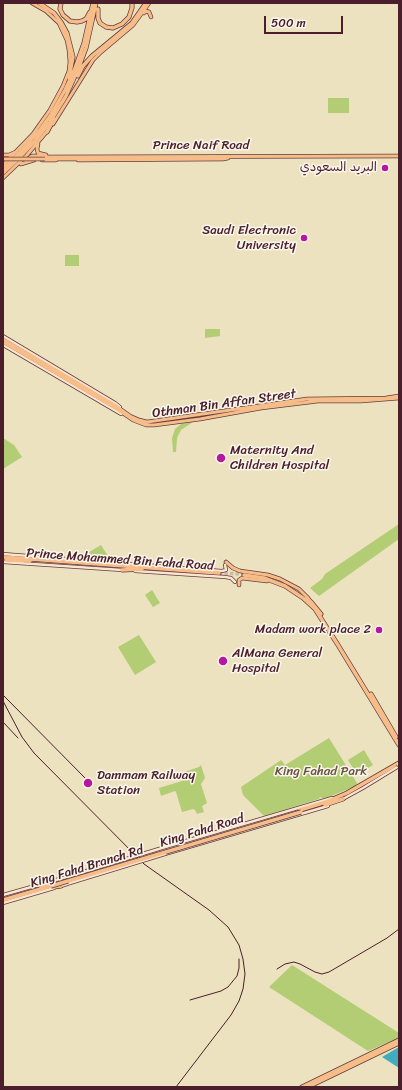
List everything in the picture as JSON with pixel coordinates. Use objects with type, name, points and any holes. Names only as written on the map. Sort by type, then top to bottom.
[{"type":"highway","points":[[3,173],[35,141],[60,103],[71,70],[73,57],[68,32],[54,13],[39,3]]},
{"type":"highway","points":[[61,3],[61,12],[65,17],[70,21],[77,22],[86,19],[90,13],[92,3]]},
{"type":"highway","points":[[47,132],[78,61],[88,28],[92,3]]},
{"type":"highway","points":[[66,96],[86,48],[97,3]]},
{"type":"highway","points":[[97,3],[98,20],[102,25],[109,28],[118,26],[126,21],[131,12],[132,3]]},
{"type":"highway","points":[[3,169],[34,138],[55,108],[66,96],[87,61],[132,23],[147,3]]},
{"type":"highway","name":"Prince Mohammed Bin Fahd Road","points":[[3,558],[217,574]]},
{"type":"highway","name":"Prince Mohammed Bin Fahd Road","points":[[3,558],[13,560],[141,568]]},
{"type":"highway","points":[[13,560],[22,563]]},
{"type":"highway","points":[[113,562],[141,568]]},
{"type":"highway","points":[[122,570],[141,568]]},
{"type":"highway","name":"Prince Mohammed Bin Fahd Road","points":[[245,575],[262,576],[279,581],[299,592],[312,604],[333,632],[399,741]]},
{"type":"highway","name":"Prince Mohammed Bin Fahd Road","points":[[312,604],[399,745]]},
{"type":"highway","name":"King Fahd Road","points":[[300,811],[322,806],[342,798],[398,765]]},
{"type":"highway","name":"King Fahd Road","points":[[3,899],[300,811],[347,794],[398,765]]},
{"type":"highway","points":[[326,802],[346,792]]},
{"type":"highway","points":[[322,806],[343,799],[353,792]]},
{"type":"highway","points":[[43,888],[54,881]]},
{"type":"highway","points":[[43,888],[61,886]]},
{"type":"highway","points":[[302,1087],[399,1042]]},
{"type":"highway","points":[[308,1087],[399,1042]]},
{"type":"main road","points":[[3,165],[22,147],[50,110],[66,79],[70,62],[70,50],[59,24],[46,11],[32,3]]},
{"type":"main road","points":[[136,22],[147,3]]},
{"type":"main road","points":[[3,178],[47,132],[93,60],[136,22],[146,11],[150,12],[151,18]]},
{"type":"main road","points":[[32,134],[55,108]]},
{"type":"main road","points":[[41,139],[37,146],[37,150],[39,154],[44,157]]},
{"type":"main road","points":[[3,157],[22,147]]},
{"type":"main road","points":[[33,160],[30,158],[32,156],[199,154],[238,156]]},
{"type":"main road","points":[[91,157],[102,155]]},
{"type":"main road","name":"Prince Naif Road","points":[[189,157],[399,156]]},
{"type":"main road","name":"Prince Naif Road","points":[[3,157],[322,157]]},
{"type":"main road","name":"Prince Naif Road","points":[[44,157],[146,157]]},
{"type":"main road","points":[[100,158],[110,160]]},
{"type":"main road","points":[[14,168],[24,162],[33,160],[228,158]]},
{"type":"main road","points":[[4,341],[11,349],[121,414]]},
{"type":"main road","name":"Othman Bin Affan Street","points":[[4,341],[29,354],[89,391],[130,419],[141,424],[154,425],[318,401],[361,401],[399,397]]},
{"type":"main road","name":"Othman Bin Affan Street","points":[[4,341],[115,403],[123,410]]},
{"type":"main road","points":[[40,367],[63,375]]},
{"type":"main road","name":"Othman Bin Affan Street","points":[[89,391],[139,420],[151,422],[307,399],[399,397]]},
{"type":"main road","points":[[109,404],[129,420],[141,424]]},
{"type":"main road","name":"Prince Mohammed Bin Fahd Road","points":[[3,558],[113,562],[217,574],[231,578],[235,582]]},
{"type":"main road","name":"Prince Mohammed Bin Fahd Road","points":[[3,558],[22,563],[122,570],[217,574],[224,571],[226,564],[245,575]]},
{"type":"main road","points":[[240,585],[239,581],[245,575]]},
{"type":"main road","name":"King Fahd Branch Rd","points":[[3,899],[70,876],[321,802],[346,792],[398,765]]},
{"type":"main road","name":"King Fahd Branch Rd","points":[[3,899],[61,886],[324,807],[343,799],[398,765]]},
{"type":"main road","points":[[260,820],[261,826]]},
{"type":"green space","points":[[328,98],[349,98],[349,113],[328,113]]},
{"type":"green space","points":[[65,255],[79,255],[79,266],[65,266]]},
{"type":"green space","points":[[205,329],[220,329],[220,336],[205,338]]},
{"type":"green space","points":[[193,422],[181,430],[177,438],[176,452],[173,452],[172,438],[175,429],[181,424]]},
{"type":"green space","points":[[3,438],[14,445],[22,457],[3,469]]},
{"type":"green space","points":[[399,524],[399,539],[319,596],[310,588],[322,579],[325,574]]},
{"type":"green space","points":[[101,545],[112,562],[80,560],[79,558]]},
{"type":"green space","points":[[152,590],[160,603],[153,607],[145,595]]},
{"type":"green space","points":[[139,635],[156,662],[135,675],[118,647]]},
{"type":"green space","name":"King Fahad Park","points":[[329,738],[357,783],[356,786],[324,799],[320,797],[319,799],[264,816],[243,795],[241,787],[281,760],[285,765]]},
{"type":"green space","points":[[364,750],[373,765],[357,775],[348,760]]},
{"type":"green space","points":[[201,765],[205,778],[201,784],[207,803],[202,806],[204,812],[197,814],[193,809],[182,812],[176,792],[175,791],[161,796],[159,788],[182,781],[181,773]]},
{"type":"green space","points":[[292,965],[399,1033],[399,1038],[368,1051],[269,987]]},
{"type":"water","points":[[399,1047],[399,1068],[382,1057]]},
{"type":"tunnel","points":[[219,573],[244,574]]},
{"type":"railway","points":[[4,696],[88,781]]},
{"type":"railway","points":[[3,701],[22,737],[34,753],[144,864],[209,910],[228,927],[239,945],[245,974],[243,989],[239,1001],[231,1015],[176,1087]]},
{"type":"railway","points":[[3,722],[18,738]]},
{"type":"railway","points":[[277,969],[285,964],[294,962],[315,972],[322,974],[329,972],[387,938],[399,929]]},
{"type":"railway","points":[[190,1000],[221,991],[228,987],[237,976],[239,959]]},
{"type":"place","name":"البريد السعودي","points":[[385,168]]},
{"type":"place","name":"Saudi Electronic University","points":[[304,238]]},
{"type":"place","name":"Maternity And Children Hospital","points":[[221,458]]},
{"type":"place","name":"Madam work place 2","points":[[379,630]]},
{"type":"place","name":"AlMana General Hospital","points":[[223,661]]},
{"type":"place","name":"Dammam Railway Station","points":[[88,783]]}]
